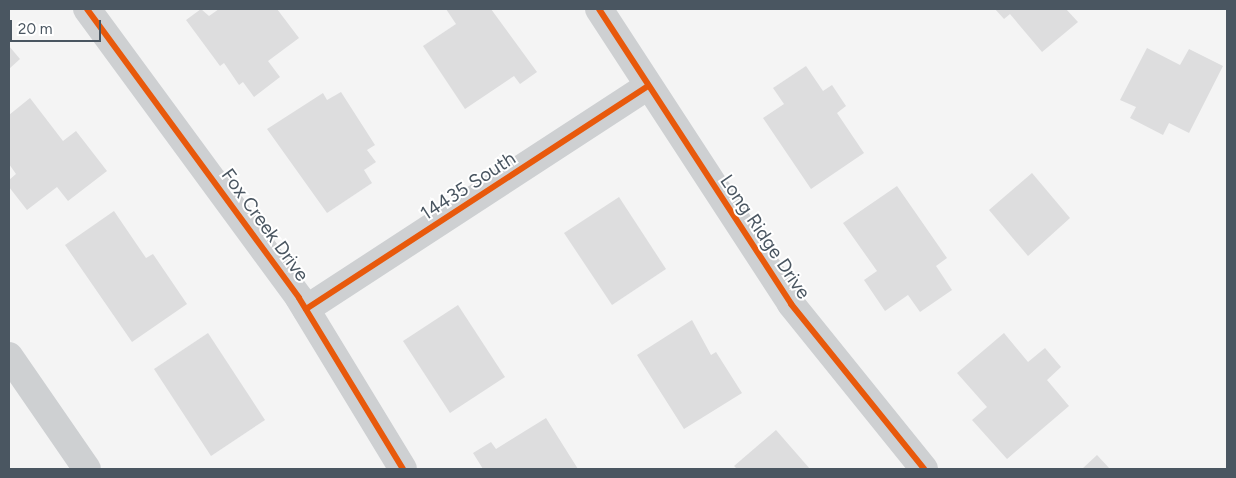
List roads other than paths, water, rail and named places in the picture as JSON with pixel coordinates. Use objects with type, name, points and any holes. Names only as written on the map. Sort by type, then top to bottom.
[{"type":"street","name":"Fox Creek Drive","points":[[87,9],[306,309],[403,469]]},
{"type":"street","name":"Long Ridge Drive","points":[[598,9],[646,87],[791,304],[924,469]]},
{"type":"street","name":"14435 South","points":[[306,309],[646,87]]},
{"type":"street","points":[[9,356],[87,469]]}]
